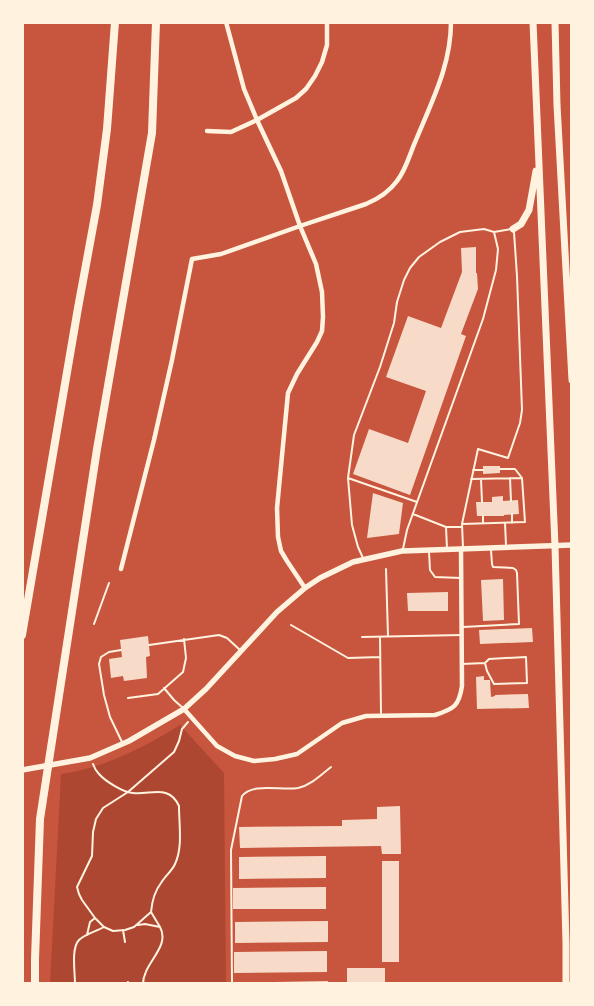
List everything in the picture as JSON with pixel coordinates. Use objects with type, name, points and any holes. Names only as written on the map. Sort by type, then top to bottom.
[{"type":"highway","points":[[22,635],[97,204],[107,129],[115,22]]},
{"type":"highway","points":[[36,984],[35,959],[40,819],[97,449],[152,133],[156,22]]},
{"type":"main road","points":[[533,22],[555,546],[566,984]]},
{"type":"main road","points":[[555,22],[557,105],[572,380]]},
{"type":"main road","points":[[514,229],[521,224],[529,210],[538,161]]},
{"type":"street","points":[[226,22],[244,89],[281,171],[300,226],[316,264],[322,292],[323,324],[317,342],[297,374],[288,393],[279,475],[278,537],[286,561],[306,588]]},
{"type":"street","points":[[207,131],[231,132],[296,98],[306,89],[322,62],[327,45],[327,22]]},
{"type":"street","points":[[121,569],[154,440],[192,259],[221,254],[366,204],[381,196],[393,186],[401,175],[442,78],[449,49],[451,22]]},
{"type":"street","points":[[22,770],[90,758],[123,744],[184,708],[206,688],[277,612],[320,578],[353,562],[402,552],[572,545]]},
{"type":"street","points":[[184,708],[217,746],[235,756],[254,761],[276,760],[297,754],[342,723],[366,716],[435,715],[445,712],[457,704],[461,697],[462,549]]},
{"type":"lane","points":[[364,560],[352,525],[348,478],[354,435],[380,367],[394,323],[404,280],[410,268],[419,257],[440,242],[460,232],[484,229],[494,232],[514,229],[522,410],[520,423],[508,458],[478,450],[462,525],[462,549]]},
{"type":"lane","points":[[402,552],[407,530],[483,320],[496,270],[498,249],[494,232]]},
{"type":"lane","points":[[413,514],[446,526],[525,522],[522,478],[515,469],[500,469]]},
{"type":"lane","points":[[473,470],[482,470]]},
{"type":"lane","points":[[348,478],[417,502]]},
{"type":"lane","points":[[510,478],[511,501]]},
{"type":"lane","points":[[471,479],[522,478]]},
{"type":"lane","points":[[481,479],[482,502]]},
{"type":"lane","points":[[512,514],[512,523]]},
{"type":"lane","points":[[482,516],[483,523]]},
{"type":"lane","points":[[505,523],[506,548]]},
{"type":"lane","points":[[446,526],[447,550]]},
{"type":"lane","points":[[462,627],[519,624],[516,570],[513,568],[493,567],[491,548]]},
{"type":"lane","points":[[428,550],[430,570],[435,577],[461,578]]},
{"type":"lane","points":[[386,569],[388,636]]},
{"type":"lane","points":[[291,625],[348,658],[380,657]]},
{"type":"lane","points":[[149,645],[219,635],[227,638],[241,651]]},
{"type":"lane","points":[[362,637],[462,635]]},
{"type":"lane","points":[[380,637],[381,715]]},
{"type":"lane","points":[[128,698],[158,694],[183,672],[186,658],[184,639]]},
{"type":"lane","points":[[121,650],[109,652],[102,657],[99,664],[110,717],[123,744]]},
{"type":"lane","points":[[526,657],[526,683],[494,684],[485,664],[489,659],[526,657]]},
{"type":"lane","points":[[462,664],[485,664]]},
{"type":"lane","points":[[164,688],[184,708]]},
{"type":"lane","points":[[232,984],[231,850],[242,796],[249,790],[260,788],[296,788],[304,786],[314,781],[331,767]]},
{"type":"path","points":[[94,624],[109,583]]},
{"type":"path","points":[[160,927],[146,924],[113,931],[104,927],[82,900],[77,887],[92,856],[93,832],[96,820],[103,808],[128,792],[174,752],[182,729],[191,718]]},
{"type":"path","points":[[90,758],[98,774],[110,784],[133,793],[162,791],[176,800],[179,806],[180,850],[174,866],[160,883],[152,900],[151,912],[163,933],[163,940],[144,974],[144,984]]},
{"type":"path","points":[[137,925],[151,912]]},
{"type":"path","points":[[87,935],[90,922],[95,918]]},
{"type":"path","points":[[75,984],[75,948],[79,940],[104,927]]},
{"type":"path","points":[[123,930],[125,942]]},
{"type":"shaded area","points":[[180,725],[224,773],[226,983],[50,984],[61,774],[93,767],[123,756],[152,742]]},
{"type":"building","points":[[476,247],[478,289],[461,334],[466,336],[410,495],[353,474],[369,429],[408,443],[426,391],[386,377],[408,316],[441,328],[462,272],[461,248]]},
{"type":"building","points":[[483,466],[500,466],[500,473],[483,474]]},
{"type":"building","points":[[373,493],[403,503],[399,534],[367,538]]},
{"type":"building","points":[[503,496],[503,501],[518,500],[519,514],[477,516],[476,502],[492,502],[492,497]]},
{"type":"building","points":[[503,579],[504,620],[483,621],[481,580]]},
{"type":"building","points":[[448,592],[448,611],[408,611],[407,593]]},
{"type":"building","points":[[532,628],[533,642],[480,644],[479,630]]},
{"type":"building","points":[[148,636],[150,656],[146,657],[147,678],[124,681],[123,676],[111,678],[109,659],[122,657],[120,640]]},
{"type":"building","points":[[484,676],[484,680],[490,680],[491,697],[495,695],[528,694],[529,708],[477,709],[476,677]]},
{"type":"building","points":[[400,806],[401,854],[382,854],[381,846],[240,848],[239,827],[342,826],[342,820],[377,819],[377,807]]},
{"type":"building","points":[[326,856],[326,878],[239,879],[239,857]]},
{"type":"building","points":[[382,861],[399,861],[399,962],[382,962]]},
{"type":"building","points":[[326,887],[326,909],[233,909],[233,888]]},
{"type":"building","points":[[328,921],[328,942],[235,943],[235,922]]},
{"type":"building","points":[[327,951],[327,972],[234,973],[234,952]]},
{"type":"building","points":[[347,968],[385,968],[385,984],[347,984]]},
{"type":"building","points":[[328,981],[328,984],[274,984],[274,982]]}]
